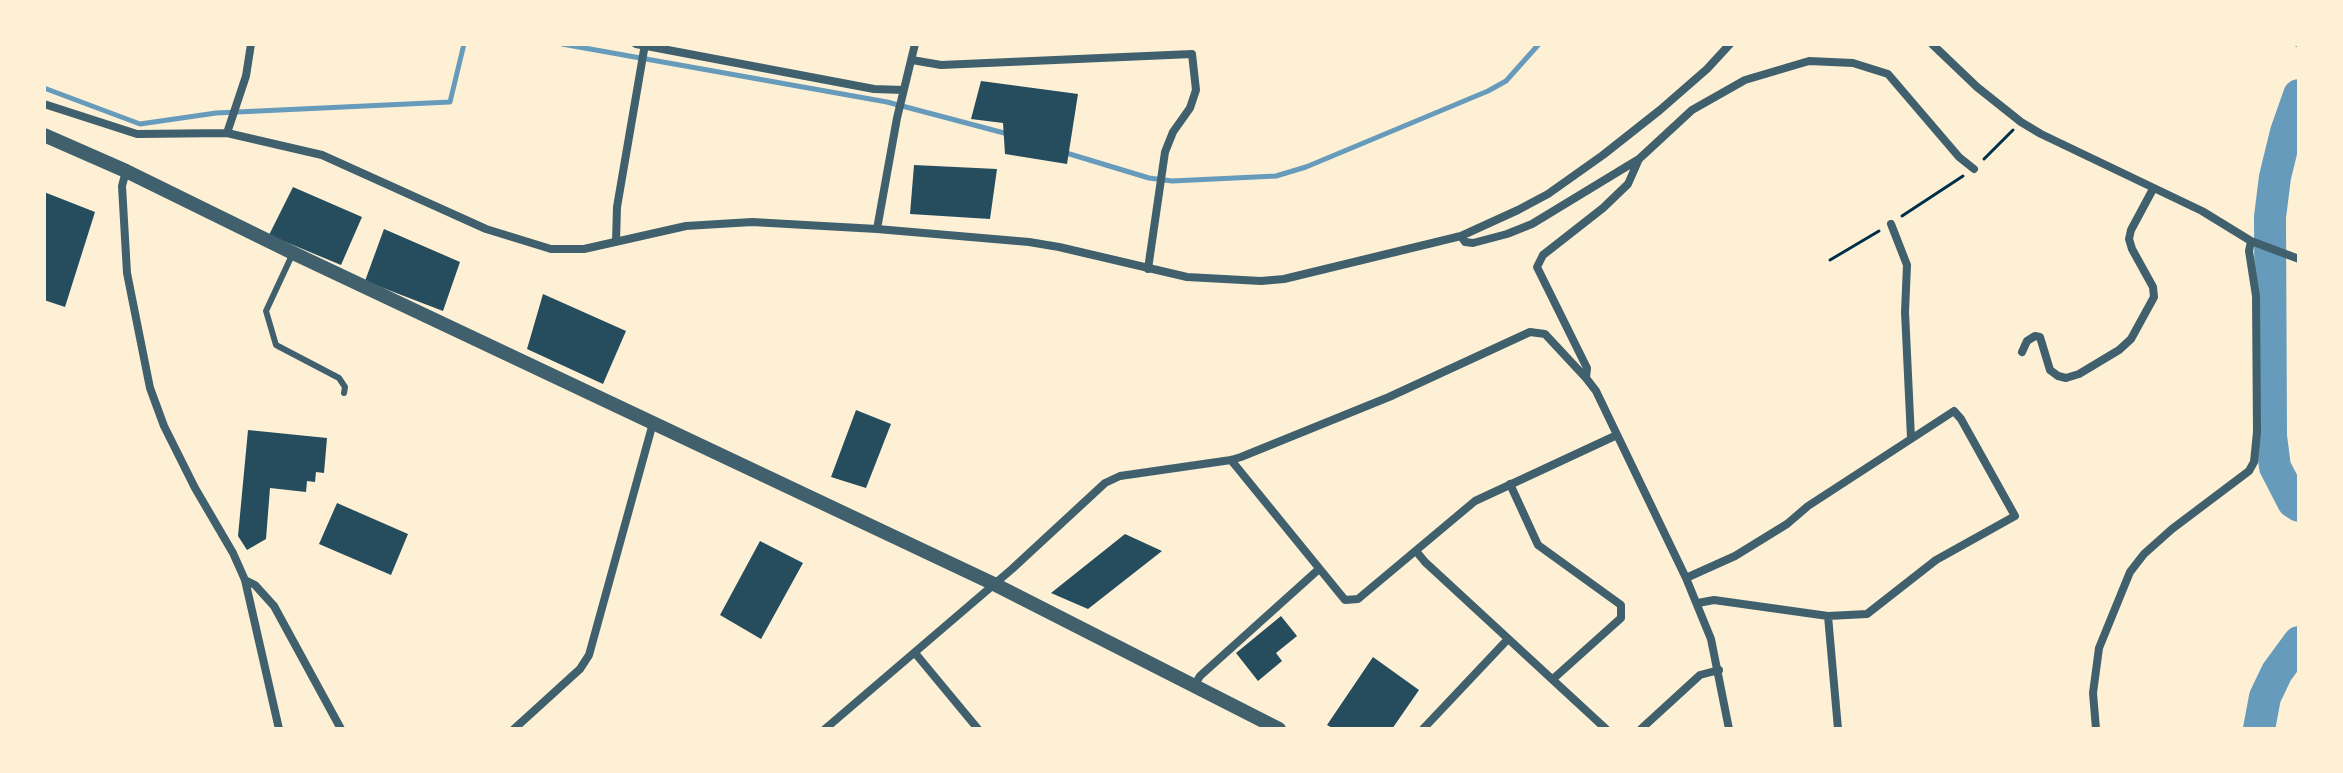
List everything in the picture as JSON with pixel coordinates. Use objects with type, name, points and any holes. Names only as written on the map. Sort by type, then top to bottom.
[{"type":"street","points":[[228,129],[246,76],[251,44]]},
{"type":"street","points":[[877,229],[897,118],[915,44]]},
{"type":"street","points":[[44,104],[137,134],[228,129],[322,155],[486,229],[551,249],[584,249],[653,232],[752,222],[1029,242],[1205,279],[1261,281],[1284,279],[1461,236],[1483,227],[1548,194],[1603,155],[1707,69],[1730,44]]},
{"type":"street","points":[[1932,44],[1977,87],[2041,134],[2202,211],[2256,242],[2299,259]]},
{"type":"street","points":[[616,242],[617,207],[643,45],[903,92]]},
{"type":"street","points":[[912,60],[941,65],[1192,54],[1196,90],[1190,108],[1173,132],[1165,152],[1148,269]]},
{"type":"street","points":[[1461,236],[1465,242],[1473,243],[1532,224],[1639,159],[1692,110],[1745,80],[1809,61],[1853,63],[1888,74],[1959,157],[1974,169]]},
{"type":"street","points":[[44,135],[126,171],[994,584],[1279,729]]},
{"type":"street","points":[[1586,378],[1587,368],[1537,267],[1543,255],[1628,184],[1639,159]]},
{"type":"street","points":[[126,171],[122,186],[127,273],[150,388],[164,426],[245,580],[279,729]]},
{"type":"street","points":[[2022,352],[2027,341],[2035,336],[2040,337],[2050,370],[2066,378],[2079,374],[2119,350],[2131,339],[2154,297],[2153,287],[2129,239],[2153,189]]},
{"type":"street","points":[[1891,224],[1907,265],[1905,312],[1911,438]]},
{"type":"street","points":[[2096,729],[2093,693],[2099,648],[2130,572],[2144,554],[2249,471],[2254,462],[2257,432],[2256,296],[2249,251],[2256,242]]},
{"type":"street","points":[[825,729],[994,584],[1105,483],[1120,476],[1231,460],[1389,397],[1530,332],[1545,334],[1596,391],[1698,603],[1719,670],[1729,729]]},
{"type":"street","points":[[1686,578],[1735,556],[1787,524],[1808,506],[1954,411],[2015,516],[1936,560],[1867,614],[1828,616],[1714,600],[1698,603]]},
{"type":"street","points":[[514,729],[580,669],[589,655],[653,423]]},
{"type":"street","points":[[1231,460],[1345,600],[1358,599],[1475,501],[1617,435]]},
{"type":"street","points":[[1510,484],[1538,545],[1621,605],[1621,618],[1553,679]]},
{"type":"street","points":[[1416,551],[1606,729]]},
{"type":"street","points":[[1194,686],[1200,676],[1319,569]]},
{"type":"street","points":[[245,580],[255,585],[274,606],[341,729]]},
{"type":"street","points":[[1828,616],[1838,729]]},
{"type":"street","points":[[1423,729],[1508,639]]},
{"type":"street","points":[[915,653],[978,729]]},
{"type":"street","points":[[1641,729],[1700,675],[1719,670]]},
{"type":"lane","points":[[293,253],[266,311],[276,345],[339,378],[345,387],[344,393]]},
{"type":"path","points":[[1974,169],[2021,122]]},
{"type":"building","points":[[981,81],[1078,94],[1067,164],[1005,154],[1003,123],[971,119]]},
{"type":"building","points":[[914,165],[997,169],[990,219],[910,214]]},
{"type":"building","points":[[293,187],[362,217],[341,265],[269,235]]},
{"type":"building","points":[[44,192],[95,212],[65,307],[44,300]]},
{"type":"building","points":[[384,229],[460,262],[443,311],[365,281]]},
{"type":"building","points":[[543,294],[626,331],[603,384],[527,349]]},
{"type":"building","points":[[856,410],[891,424],[866,488],[831,477]]},
{"type":"building","points":[[248,430],[327,438],[324,473],[316,472],[315,482],[307,481],[306,492],[270,488],[266,539],[247,550],[238,536]]},
{"type":"building","points":[[337,503],[408,534],[391,575],[319,544]]},
{"type":"building","points":[[1125,534],[1162,551],[1088,609],[1051,593]]},
{"type":"building","points":[[760,541],[803,563],[761,639],[720,615]]},
{"type":"building","points":[[1281,616],[1297,636],[1276,653],[1282,661],[1258,681],[1236,653]]},
{"type":"building","points":[[1373,657],[1419,690],[1392,729],[1334,729],[1327,725]]},
{"type":"waterway","points":[[44,88],[140,124],[216,113],[450,102],[464,44]]},
{"type":"waterway","points":[[562,44],[887,102],[1008,134]]},
{"type":"waterway","points":[[1063,152],[1149,178],[1172,181],[1276,176],[1306,167],[1488,91],[1506,81],[1539,44]]},
{"type":"waterway","points":[[2299,95],[2275,177],[2270,217],[2271,436],[2275,467],[2293,502],[2299,506]]},
{"type":"waterway","points":[[2259,729],[2265,697],[2277,672],[2299,642]]}]
